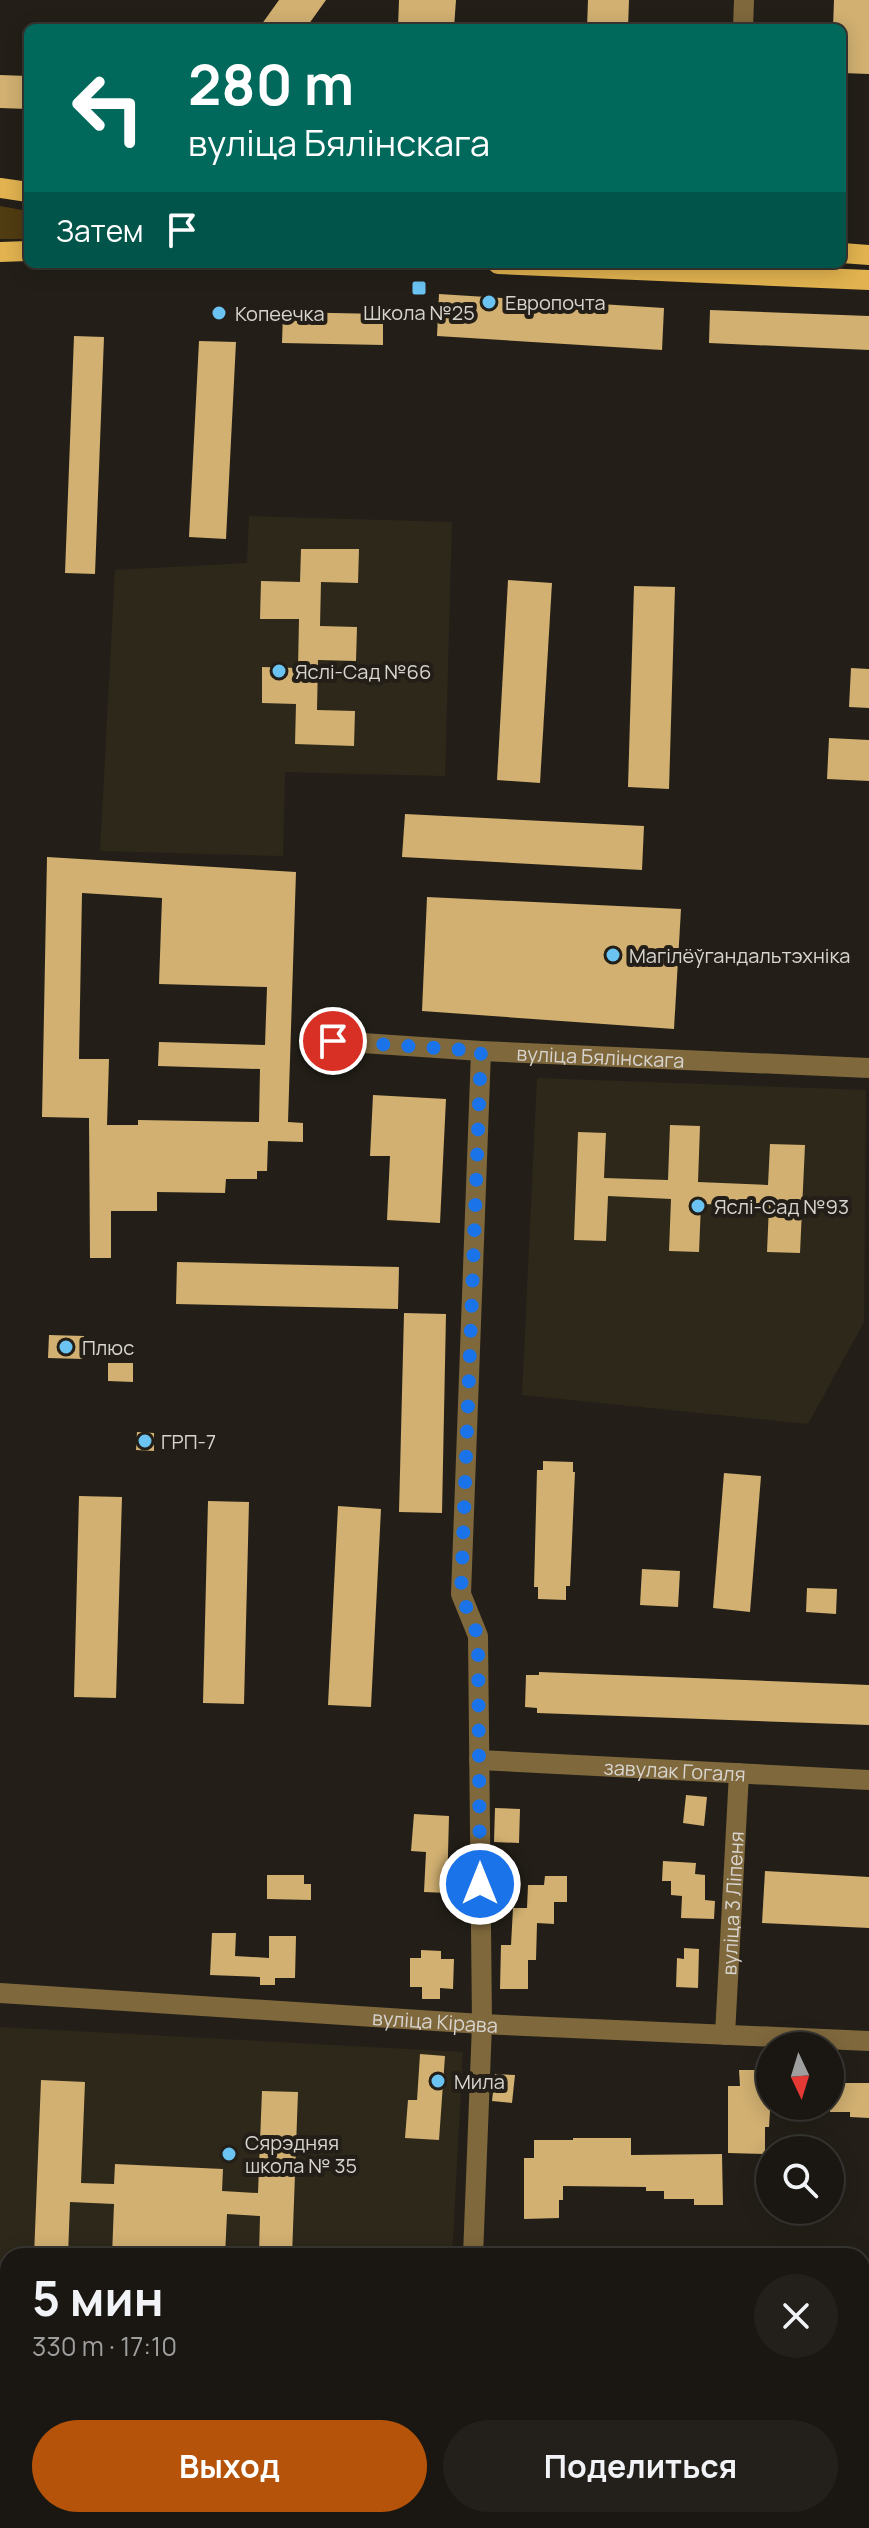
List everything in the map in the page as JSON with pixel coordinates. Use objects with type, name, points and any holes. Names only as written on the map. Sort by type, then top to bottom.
[{"type":"main road","points":[[0,188],[24,191]]},
{"type":"main road","points":[[0,252],[24,251]]},
{"type":"main road","points":[[846,253],[869,255]]},
{"type":"main road","points":[[687,268],[869,280]]},
{"type":"street","points":[[743,24],[744,0]]},
{"type":"street","name":"вуліца Бялінскага","points":[[333,1041],[481,1051],[869,1068]]},
{"type":"street","points":[[473,2248],[482,2024],[478,1636],[461,1594],[481,1051]]},
{"type":"street","name":"завулак Гогаля","points":[[479,1760],[869,1780]]},
{"type":"street","name":"вуліца 3 Ліпеня","points":[[725,2035],[739,1773]]},
{"type":"street","name":"вуліца Кірава","points":[[0,1993],[482,2024],[869,2041]]},
{"type":"shaded area","points":[[0,206],[24,210],[24,239],[0,239]]},
{"type":"shaded area","name":"Яслі-Сад №66","points":[[249,516],[452,522],[445,776],[285,772],[283,856],[100,851],[115,570],[247,563]]},
{"type":"shaded area","name":"Яслі-Сад №93","points":[[537,1078],[866,1090],[864,1322],[808,1424],[522,1395]]},
{"type":"shaded area","name":"Сярэдняя школа № 35","points":[[0,2027],[463,2052],[452,2248],[0,2248]]},
{"type":"building","points":[[279,0],[326,0],[309,24],[262,24]]},
{"type":"building","points":[[399,0],[456,0],[454,24],[398,24]]},
{"type":"building","points":[[588,0],[629,0],[628,24],[587,24]]},
{"type":"building","points":[[834,0],[869,0],[869,74],[846,73],[846,24],[833,24]]},
{"type":"building","points":[[0,75],[24,76],[24,109],[0,108]]},
{"type":"building","points":[[439,294],[664,308],[662,350],[437,336]]},
{"type":"building","points":[[710,310],[869,316],[869,350],[709,343]]},
{"type":"building","points":[[283,312],[383,314],[383,345],[282,343]]},
{"type":"building","points":[[74,336],[104,337],[95,574],[65,573]]},
{"type":"building","points":[[199,341],[236,342],[226,539],[189,537]]},
{"type":"building","points":[[301,549],[359,549],[358,583],[321,582],[320,626],[357,627],[356,661],[318,660],[317,710],[355,711],[354,746],[295,744],[296,704],[262,703],[262,667],[298,668],[299,619],[260,619],[261,581],[300,582]]},
{"type":"building","points":[[508,580],[552,583],[540,783],[497,780]]},
{"type":"building","points":[[634,586],[675,587],[669,789],[628,787]]},
{"type":"building","points":[[851,668],[869,669],[869,708],[849,707]]},
{"type":"building","points":[[829,738],[869,740],[869,781],[827,779]]},
{"type":"building","points":[[405,814],[644,826],[642,870],[402,857]]},
{"type":"building","points":[[47,857],[296,872],[288,1122],[303,1123],[303,1142],[268,1141],[267,1171],[257,1171],[257,1179],[226,1179],[225,1193],[157,1192],[157,1211],[111,1211],[111,1258],[90,1258],[89,1118],[42,1117]],"holes":[[[82,893],[162,898],[159,984],[267,987],[265,1045],[159,1042],[158,1066],[260,1069],[259,1122],[138,1120],[138,1125],[107,1125],[109,1059],[79,1059]]]},
{"type":"building","points":[[427,897],[681,909],[674,1029],[422,1011]]},
{"type":"building","points":[[373,1095],[446,1099],[440,1223],[387,1220],[390,1156],[370,1156]]},
{"type":"building","points":[[670,1125],[700,1126],[698,1182],[768,1185],[770,1144],[805,1145],[800,1253],[767,1252],[769,1206],[701,1204],[699,1252],[669,1251],[671,1199],[608,1196],[606,1241],[574,1240],[578,1132],[606,1133],[604,1178],[668,1180]]},
{"type":"building","points":[[177,1262],[399,1267],[398,1309],[176,1304]]},
{"type":"building","points":[[404,1313],[446,1314],[442,1513],[399,1512]]},
{"type":"building","name":"Плюс","points":[[49,1335],[84,1336],[83,1359],[48,1358]]},
{"type":"building","points":[[108,1363],[133,1363],[133,1382],[108,1381]]},
{"type":"building","name":"ГРП-7","points":[[137,1432],[154,1433],[154,1451],[136,1450]]},
{"type":"building","points":[[543,1461],[573,1462],[575,1472],[570,1586],[566,1586],[566,1600],[538,1599],[538,1587],[534,1587],[537,1470],[543,1470]]},
{"type":"building","points":[[724,1473],[761,1476],[750,1612],[713,1608]]},
{"type":"building","points":[[79,1496],[122,1497],[116,1698],[74,1697]]},
{"type":"building","points":[[208,1501],[249,1502],[244,1704],[203,1703]]},
{"type":"building","points":[[338,1506],[381,1509],[371,1707],[328,1705]]},
{"type":"building","points":[[642,1569],[680,1571],[678,1607],[640,1605]]},
{"type":"building","points":[[807,1588],[837,1589],[836,1614],[806,1612]]},
{"type":"building","points":[[539,1672],[869,1685],[869,1725],[537,1713],[537,1708],[525,1707],[526,1675],[539,1675]]},
{"type":"building","points":[[686,1795],[707,1797],[704,1826],[683,1823]]},
{"type":"building","points":[[495,1808],[520,1809],[519,1843],[494,1842]]},
{"type":"building","points":[[414,1814],[449,1816],[447,1893],[424,1892],[426,1852],[411,1851]]},
{"type":"building","points":[[663,1861],[696,1863],[695,1874],[705,1875],[705,1900],[715,1901],[714,1919],[681,1918],[682,1896],[671,1895],[671,1881],[662,1881]]},
{"type":"building","points":[[765,1871],[869,1877],[869,1928],[762,1923]]},
{"type":"building","points":[[267,1875],[304,1875],[304,1884],[311,1884],[311,1900],[267,1899]]},
{"type":"building","points":[[545,1876],[567,1876],[567,1902],[554,1902],[554,1924],[537,1923],[536,1960],[528,1960],[528,1989],[500,1989],[501,1945],[511,1945],[513,1908],[527,1908],[528,1885],[544,1885]]},
{"type":"building","points":[[212,1933],[236,1933],[235,1956],[269,1958],[269,1936],[296,1936],[295,1978],[275,1978],[275,1985],[260,1985],[260,1977],[210,1975]]},
{"type":"building","points":[[684,1948],[699,1949],[698,1988],[676,1987],[677,1958],[684,1959]]},
{"type":"building","points":[[421,1950],[441,1951],[441,1959],[454,1959],[453,1989],[440,1988],[440,1999],[422,1999],[422,1987],[410,1987],[410,1958],[421,1958]]},
{"type":"building","points":[[420,2054],[445,2056],[439,2140],[405,2138],[408,2100],[417,2100]]},
{"type":"building","points":[[739,2070],[756,2070],[756,2120],[769,2120],[769,2127],[765,2127],[765,2136],[756,2136],[756,2154],[728,2153],[728,2086],[740,2086]]},
{"type":"building","points":[[495,2074],[515,2075],[512,2103],[492,2101]]},
{"type":"building","points":[[41,2080],[85,2082],[81,2183],[114,2184],[115,2164],[223,2169],[222,2191],[258,2193],[262,2091],[298,2092],[292,2248],[259,2248],[260,2216],[227,2214],[225,2248],[112,2248],[114,2204],[70,2202],[68,2248],[34,2248]]},
{"type":"building","points":[[844,2083],[869,2083],[869,2118],[850,2117],[850,2112],[844,2112]]},
{"type":"building","points":[[631,2138],[631,2155],[722,2154],[723,2205],[694,2205],[694,2199],[664,2199],[664,2191],[646,2191],[646,2187],[563,2186],[559,2218],[524,2219],[524,2158],[534,2158],[534,2140]]},
{"type":"place","name":"Школа №25","points":[[419,288]]},
{"type":"place","name":"Европочта","points":[[489,302]]},
{"type":"place","name":"Копеечка","points":[[219,313]]},
{"type":"place","name":"Яслі-Сад №66","points":[[279,671]]},
{"type":"place","name":"Магілёўгандальтэхніка","points":[[613,955]]},
{"type":"place","name":"Яслі-Сад №93","points":[[698,1206]]},
{"type":"place","name":"Плюс","points":[[66,1347]]},
{"type":"place","name":"ГРП-7","points":[[145,1441]]},
{"type":"place","name":"Мила","points":[[438,2081]]},
{"type":"place","name":"Сярэдняя школа № 35","points":[[229,2154]]},
{"type":"route","points":[[333,1041],[481,1051],[461,1594],[478,1636],[480,1884]]}]
